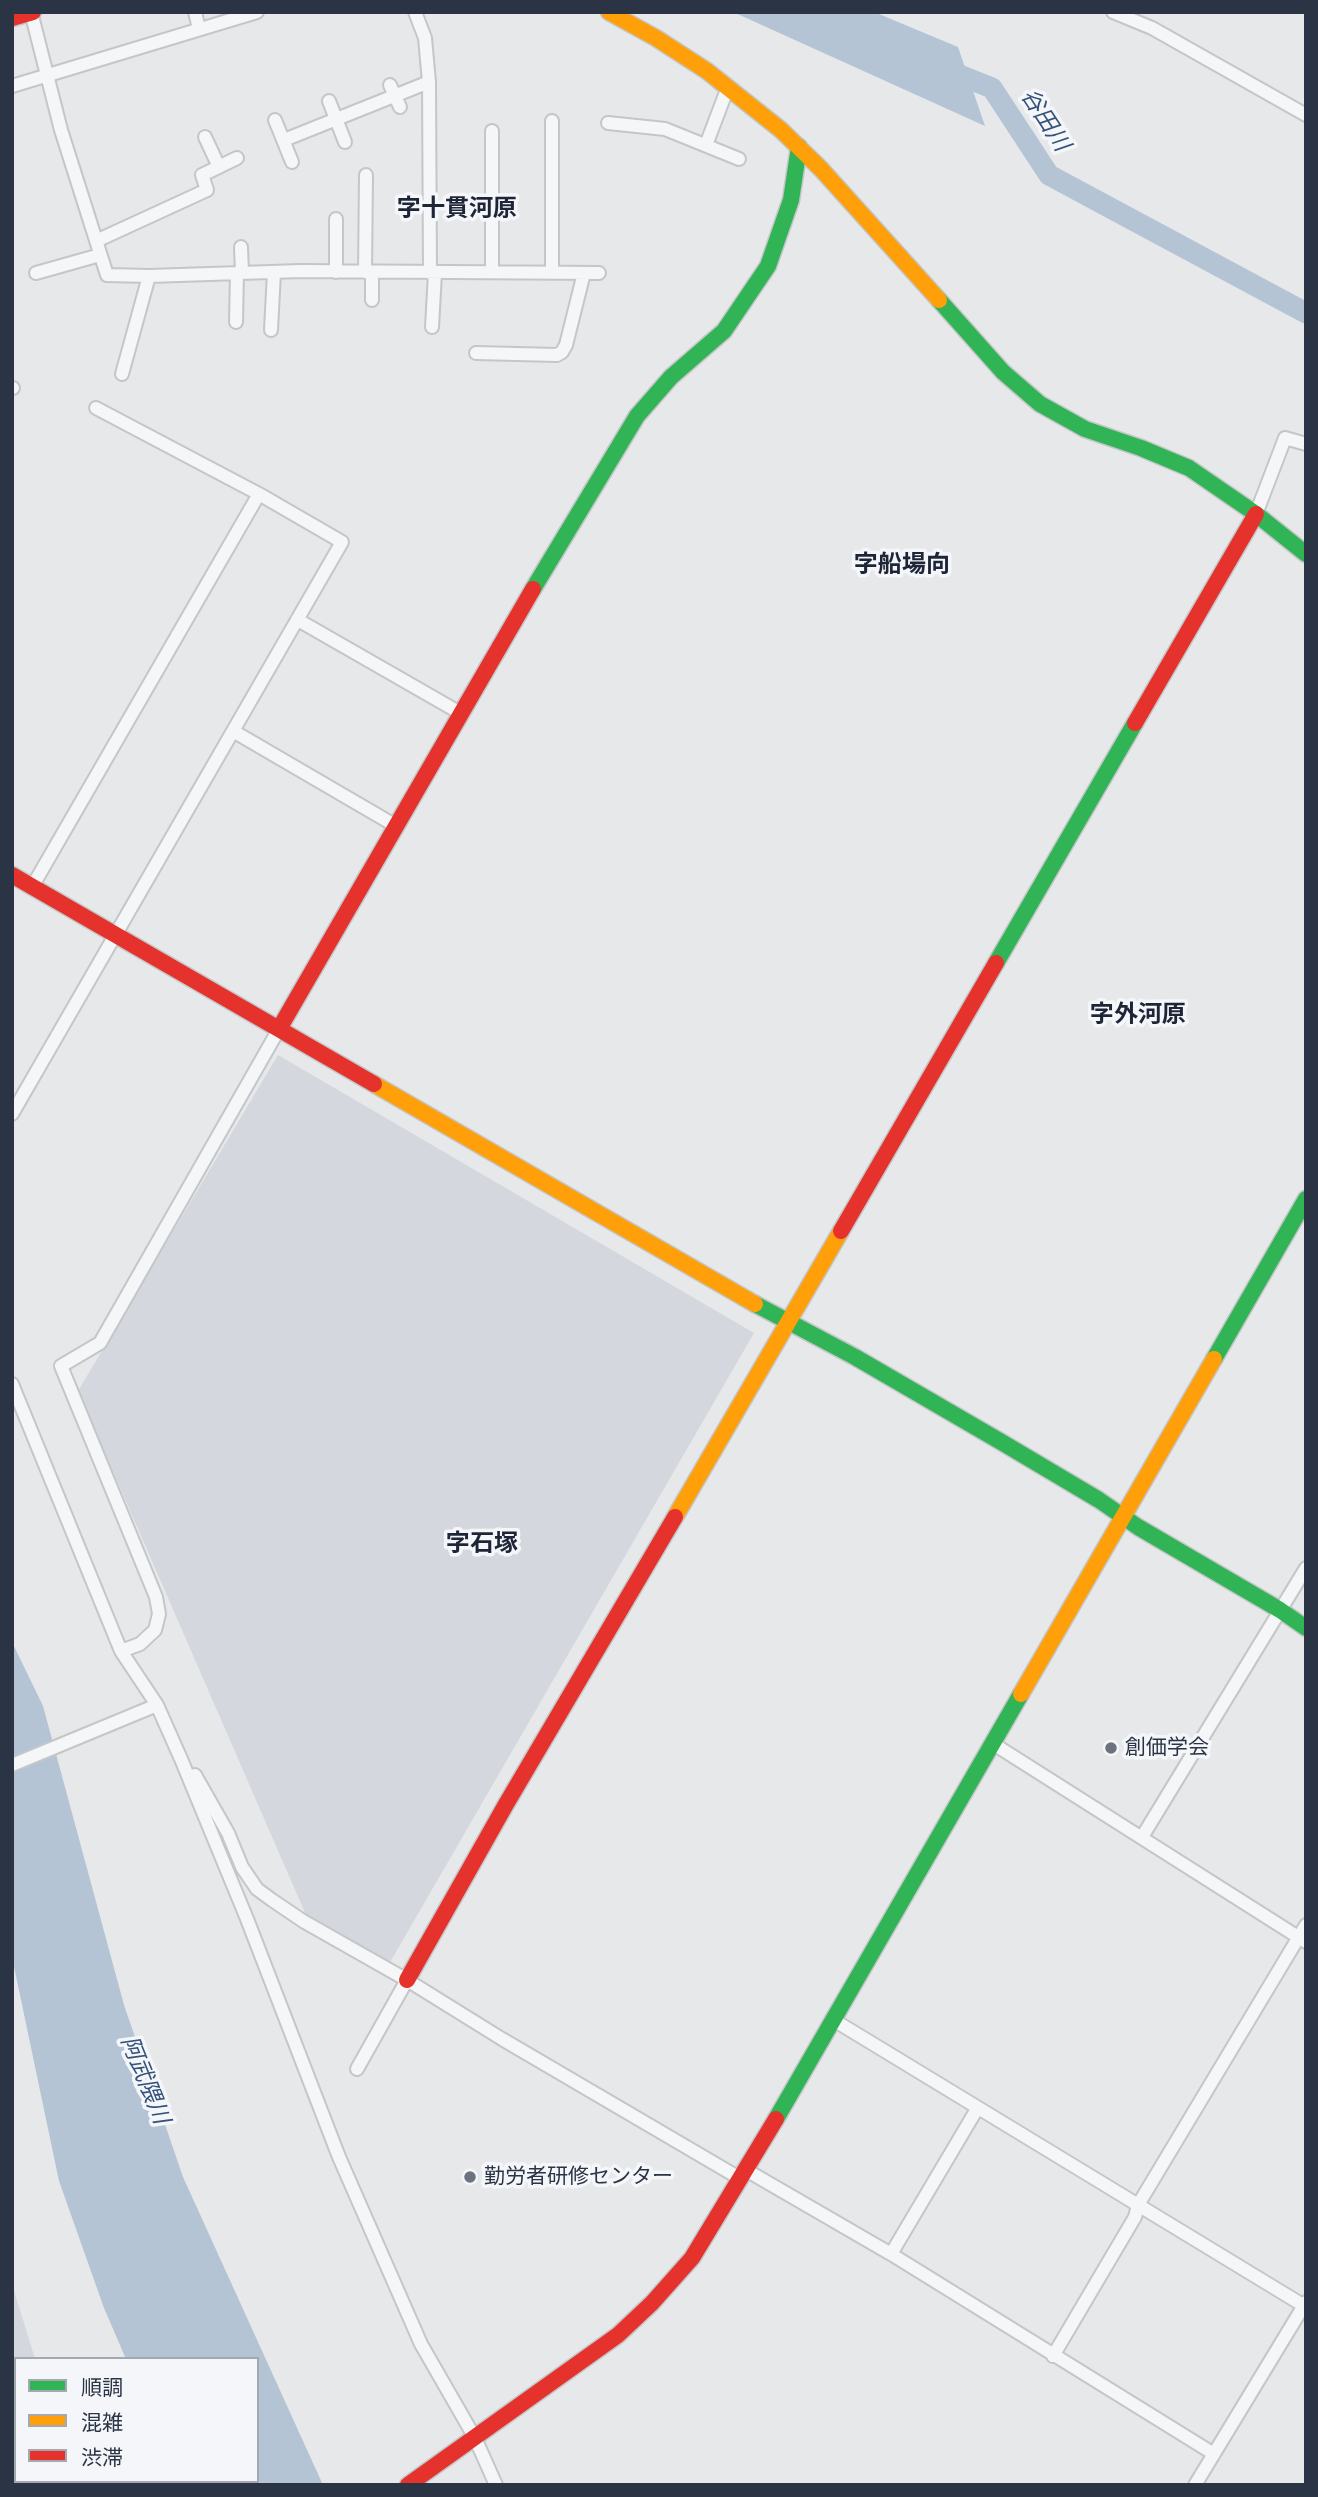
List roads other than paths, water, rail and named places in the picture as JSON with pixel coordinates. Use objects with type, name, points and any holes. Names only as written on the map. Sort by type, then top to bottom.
[{"type":"street","points":[[12,18],[32,12],[61,131],[107,275],[274,272],[599,273]]},
{"type":"street","points":[[195,12],[199,29]]},
{"type":"street","points":[[12,86],[257,12]]},
{"type":"street","points":[[415,12],[425,38],[429,82],[432,327]]},
{"type":"street","points":[[609,12],[656,38],[728,87],[799,147],[1003,372],[1040,404],[1085,429],[1189,468],[1256,514],[1306,554]]},
{"type":"street","points":[[1113,12],[1152,28],[1306,115]]},
{"type":"street","points":[[284,140],[429,82]]},
{"type":"street","points":[[706,145],[728,87]]},
{"type":"street","points":[[329,101],[345,142]]},
{"type":"street","points":[[275,120],[292,162]]},
{"type":"street","points":[[551,121],[552,273]]},
{"type":"street","points":[[608,123],[665,128],[739,159]]},
{"type":"street","points":[[492,131],[492,272]]},
{"type":"street","points":[[205,136],[219,167]]},
{"type":"street","points":[[121,1651],[140,1644],[155,1630],[159,1614],[156,1597],[61,1366],[100,1343],[556,549],[636,416],[662,386],[724,331],[768,266],[791,200],[799,147]]},
{"type":"street","points":[[96,241],[207,190],[202,175],[237,158]]},
{"type":"street","points":[[366,175],[368,272],[372,300]]},
{"type":"street","points":[[336,219],[336,272]]},
{"type":"street","points":[[236,321],[241,247]]},
{"type":"street","points":[[36,273],[100,255]]},
{"type":"street","points":[[271,330],[274,272]]},
{"type":"street","points":[[476,353],[557,355],[562,352],[584,273]]},
{"type":"street","points":[[122,374],[149,276]]},
{"type":"street","points":[[12,1114],[342,542],[259,494],[96,408]]},
{"type":"street","points":[[357,2069],[505,1806],[1256,514],[1285,438],[1306,444]]},
{"type":"street","points":[[32,887],[259,494]]},
{"type":"street","points":[[298,620],[462,714]]},
{"type":"street","points":[[233,731],[396,827]]},
{"type":"street","points":[[12,875],[788,1323],[855,1357],[1123,1515],[1138,1527],[1306,1628]]},
{"type":"street","points":[[408,2485],[618,2335],[652,2303],[692,2258],[744,2175],[1306,1199]]},
{"type":"street","points":[[12,1384],[121,1651],[181,1759],[247,1919],[339,2157],[421,2344],[470,2442],[496,2485]]},
{"type":"street","points":[[1142,1837],[1306,1568]]},
{"type":"street","points":[[12,1765],[151,1707]]},
{"type":"street","points":[[992,1743],[1302,1940]]},
{"type":"street","points":[[181,1759],[194,1774],[257,1889],[303,1921],[407,1980],[502,2039],[891,2254],[1214,2454]]},
{"type":"street","points":[[1053,2356],[1135,2217],[1139,2205],[1302,1940],[1306,1925]]},
{"type":"street","points":[[832,2019],[1305,2305],[1195,2485]]},
{"type":"street","points":[[891,2254],[978,2109]]},
{"type":"water","points":[[733,12],[874,12],[958,47],[985,126]]},
{"type":"water","name":"阿武隈川","points":[[12,1642],[43,1706],[124,2005],[183,2177],[323,2485],[180,2485],[259,2483],[259,2357],[125,2357],[104,2308],[59,2181],[12,1957]]},
{"type":"waterway","name":"谷田川","points":[[942,68],[992,88],[1049,175],[1306,313]]},
{"type":"place","name":"創価学会","points":[[1111,1748]]},
{"type":"place","name":"勤労者研修センター","points":[[470,2177]]},
{"type":"district","name":"字十貫河原","points":[[457,209]]},
{"type":"district","name":"字船場向","points":[[902,565]]},
{"type":"district","name":"字外河原","points":[[1138,1015]]},
{"type":"district","name":"字石塚","points":[[482,1544]]}]
